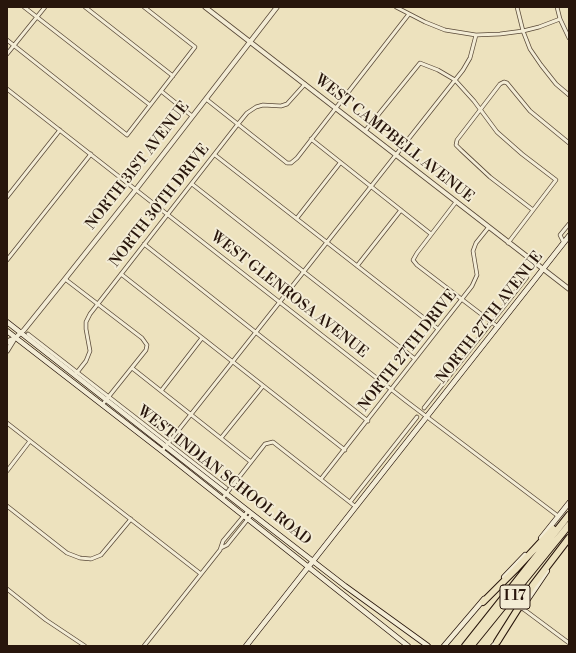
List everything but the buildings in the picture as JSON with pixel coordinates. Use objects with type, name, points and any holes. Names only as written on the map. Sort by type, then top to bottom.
[{"type":"highway","name":"I 17","points":[[464,646],[569,515]]},
{"type":"highway","points":[[483,602],[515,570],[555,526],[569,515]]},
{"type":"highway","points":[[540,552],[547,547],[569,520]]},
{"type":"highway","points":[[471,646],[569,525]]},
{"type":"highway","name":"I 17","points":[[476,646],[569,530]]},
{"type":"highway","points":[[495,644],[533,585],[569,538]]},
{"type":"main road","name":"NORTH 27TH AVENUE","points":[[246,646],[569,236]]},
{"type":"main road","name":"WEST INDIAN SCHOOL ROAD","points":[[7,322],[108,398],[250,513],[428,646]]},
{"type":"main road","name":"WEST INDIAN SCHOOL ROAD","points":[[7,331],[162,451],[408,646]]},
{"type":"main road","points":[[444,646],[483,602],[495,586],[541,539],[569,504]]},
{"type":"main road","points":[[495,644],[569,543]]},
{"type":"street","points":[[24,7],[150,106]]},
{"type":"street","points":[[7,54],[45,7]]},
{"type":"street","points":[[84,7],[173,76]]},
{"type":"street","points":[[7,40],[127,134],[195,47],[144,7]]},
{"type":"street","name":"WEST CAMPBELL AVENUE","points":[[205,7],[488,228],[569,289]]},
{"type":"street","name":"NORTH 31ST AVENUE","points":[[7,351],[15,338],[65,279],[277,7]]},
{"type":"street","points":[[396,7],[445,30],[476,35],[523,31],[560,19]]},
{"type":"street","points":[[517,7],[523,31],[530,49],[556,84],[569,95]]},
{"type":"street","points":[[557,7],[560,19],[569,38]]},
{"type":"street","points":[[206,99],[289,163],[295,160],[409,14]]},
{"type":"street","points":[[162,451],[455,80],[470,58],[476,35]]},
{"type":"street","points":[[365,131],[420,63],[438,70],[455,80],[474,101],[497,132],[522,154],[556,180],[508,242]]},
{"type":"street","points":[[533,210],[490,177],[456,145],[457,140],[500,84],[504,82],[507,83],[530,111],[569,143]]},
{"type":"street","name":"NORTH 30TH DRIVE","points":[[76,374],[86,361],[90,351],[86,322],[97,304],[238,124],[247,113],[256,107],[263,105],[281,106],[287,104],[304,84]]},
{"type":"street","name":"WEST GLENROSA AVENUE","points":[[7,89],[392,389],[558,516]]},
{"type":"street","points":[[161,91],[192,116]]},
{"type":"street","points":[[7,197],[60,130]]},
{"type":"street","points":[[311,139],[431,234]]},
{"type":"street","points":[[7,260],[91,154]]},
{"type":"street","points":[[215,155],[438,329]]},
{"type":"street","points":[[297,218],[340,162]]},
{"type":"street","points":[[192,184],[415,359]]},
{"type":"street","points":[[456,202],[415,255],[413,260],[417,265],[498,327]]},
{"type":"street","points":[[357,266],[401,210]]},
{"type":"street","name":"NORTH 27TH AVENUE","points":[[564,243],[560,236],[569,224]]},
{"type":"street","name":"NORTH 27TH DRIVE","points":[[321,479],[368,421],[472,286],[476,279],[473,255],[474,247],[488,228]]},
{"type":"street","points":[[144,244],[368,421]]},
{"type":"street","points":[[121,274],[345,450]]},
{"type":"street","name":"NORTH 27TH AVENUE","points":[[424,408],[527,277]]},
{"type":"street","points":[[65,279],[144,340],[147,345],[146,350],[102,405]]},
{"type":"street","name":"WEST INDIAN SCHOOL ROAD","points":[[28,334],[76,374]]},
{"type":"street","name":"NORTH 31ST AVENUE","points":[[7,344],[10,340],[15,338]]},
{"type":"street","points":[[161,391],[202,338]]},
{"type":"street","points":[[132,368],[251,462]]},
{"type":"street","points":[[221,438],[263,386]]},
{"type":"street","points":[[429,402],[434,406]]},
{"type":"street","points":[[350,502],[417,417]]},
{"type":"street","points":[[413,422],[419,427]]},
{"type":"street","points":[[7,423],[200,574]]},
{"type":"street","points":[[7,470],[30,441]]},
{"type":"street","points":[[222,499],[265,444],[269,442],[275,443],[356,506]]},
{"type":"street","name":"WEST INDIAN SCHOOL ROAD","points":[[167,445],[226,488]]},
{"type":"street","points":[[7,506],[68,553],[80,558],[91,559],[102,555],[131,519]]},
{"type":"street","points":[[144,646],[221,548],[224,541],[250,513]]},
{"type":"street","points":[[7,589],[46,620],[85,646]]},
{"type":"street","points":[[522,608],[569,643]]}]
